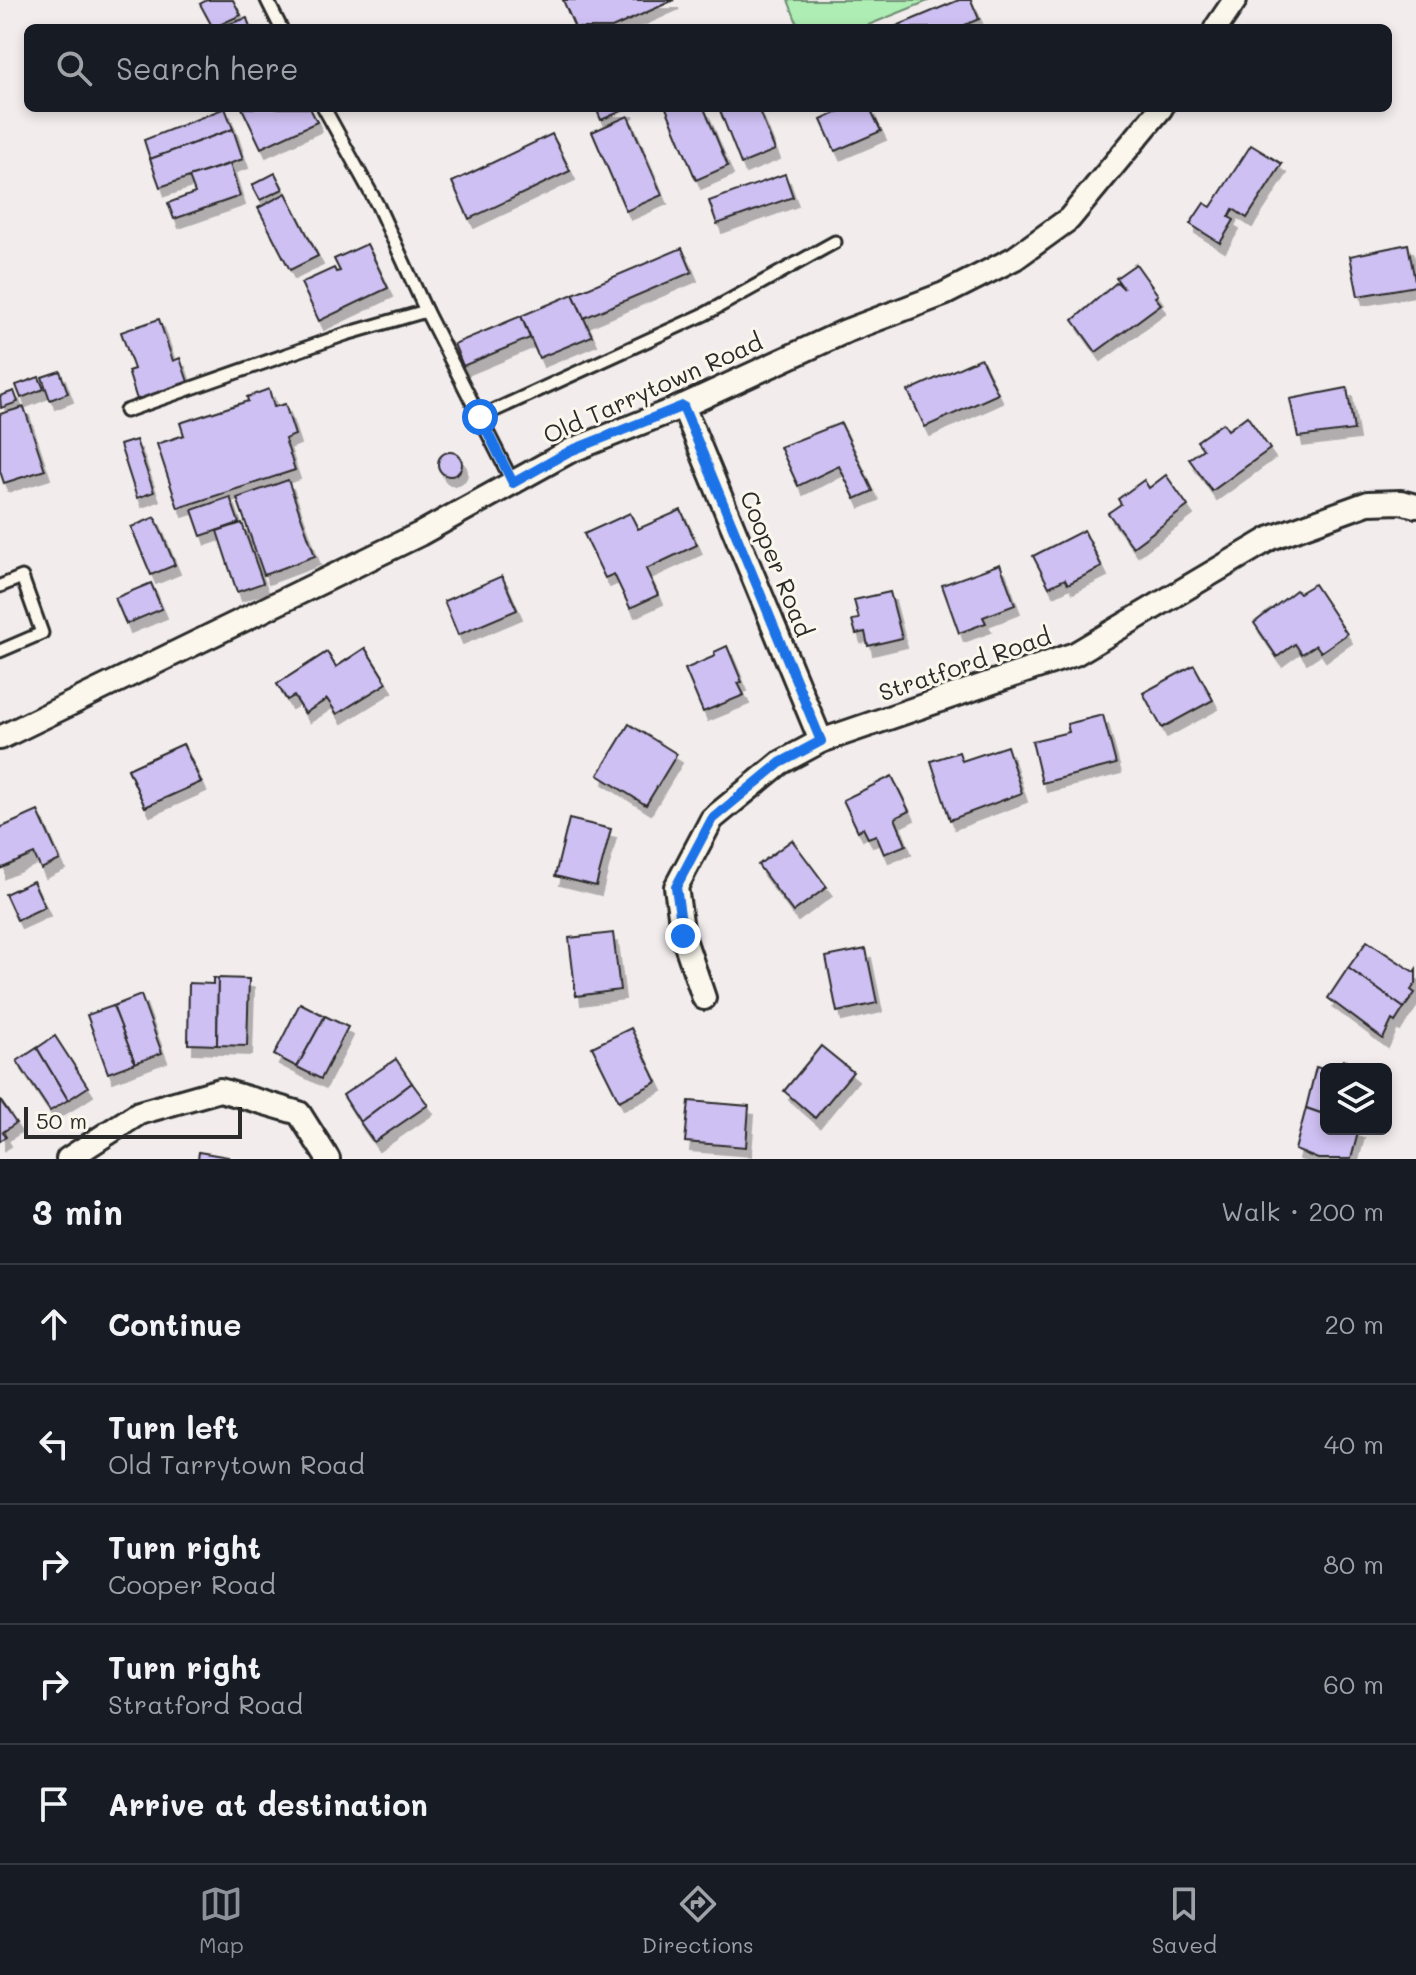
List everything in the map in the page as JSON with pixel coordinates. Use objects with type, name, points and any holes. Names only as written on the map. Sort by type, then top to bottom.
[{"type":"street","points":[[1219,24],[1235,0]]},
{"type":"street","name":"Old Tarrytown Road","points":[[0,738],[336,576],[570,451],[683,406],[846,331],[944,294],[1015,258],[1069,219],[1158,112]]},
{"type":"street","name":"Cooper Road","points":[[683,406],[821,741]]},
{"type":"street","name":"Stratford Road","points":[[704,998],[683,936],[676,887],[712,819],[780,763],[821,741],[1075,654],[1271,538],[1368,503],[1401,502],[1416,506]]},
{"type":"street","points":[[68,1159],[139,1113],[220,1090],[299,1113],[328,1159]]},
{"type":"lane","points":[[267,0],[279,24]]},
{"type":"lane","points":[[326,112],[378,206],[426,311],[513,483]]},
{"type":"lane","points":[[480,417],[705,314],[835,242]]},
{"type":"lane","points":[[126,411],[346,334],[426,311]]},
{"type":"lane","points":[[0,586],[22,577],[42,633],[0,651]]},
{"type":"green space","points":[[788,0],[928,0],[871,24],[797,24]]},
{"type":"building","points":[[207,0],[233,0],[241,15],[222,24],[211,24],[200,4]]},
{"type":"building","points":[[563,0],[674,0],[621,24],[573,24]]},
{"type":"building","points":[[959,0],[971,0],[979,19],[967,24],[902,24]]},
{"type":"building","points":[[247,18],[249,24],[229,24]]},
{"type":"building","points":[[215,112],[227,112],[233,129],[150,159],[144,140]]},
{"type":"building","points":[[244,112],[312,112],[317,122],[261,148]]},
{"type":"building","points":[[598,112],[620,112],[601,120]]},
{"type":"building","points":[[668,112],[706,112],[728,166],[696,180]]},
{"type":"building","points":[[721,112],[760,112],[775,150],[741,164]]},
{"type":"building","points":[[838,112],[872,112],[881,131],[835,151],[821,120]]},
{"type":"building","points":[[628,116],[662,195],[626,211],[592,132]]},
{"type":"building","points":[[233,129],[243,159],[160,187],[150,159]]},
{"type":"building","points":[[552,134],[570,171],[469,219],[452,182]]},
{"type":"building","points":[[1251,145],[1282,164],[1247,218],[1233,209],[1229,217],[1234,220],[1220,243],[1190,224],[1204,203],[1211,207]]},
{"type":"building","points":[[230,164],[240,196],[174,219],[168,203],[195,193],[189,177]]},
{"type":"building","points":[[275,173],[283,189],[260,200],[252,185]]},
{"type":"building","points":[[785,174],[793,197],[717,224],[709,201]]},
{"type":"building","points":[[286,193],[318,256],[290,270],[258,208]]},
{"type":"building","points":[[367,244],[388,288],[319,321],[301,283],[334,268],[336,272],[340,271],[334,259]]},
{"type":"building","points":[[1408,244],[1416,286],[1358,296],[1350,256]]},
{"type":"building","points":[[682,248],[692,272],[584,318],[573,294]]},
{"type":"building","points":[[1136,264],[1161,304],[1096,352],[1073,320],[1117,282],[1124,289],[1116,278]]},
{"type":"building","points":[[573,294],[592,336],[539,358],[521,316]]},
{"type":"building","points":[[521,316],[530,338],[463,366],[454,344]]},
{"type":"building","points":[[159,319],[173,361],[180,358],[189,385],[138,403],[128,371],[134,369],[121,332]]},
{"type":"building","points":[[981,358],[998,394],[925,427],[908,391]]},
{"type":"building","points":[[60,371],[68,393],[50,400],[42,377]]},
{"type":"building","points":[[39,377],[44,389],[21,398],[16,385]]},
{"type":"building","points":[[1347,388],[1354,430],[1298,437],[1290,399]]},
{"type":"building","points":[[269,389],[274,407],[285,404],[295,435],[285,439],[295,470],[178,508],[157,444],[184,435],[180,423],[248,401],[247,397]]},
{"type":"building","points":[[14,391],[18,402],[1,408],[0,396]]},
{"type":"building","points":[[24,407],[45,470],[4,483],[0,471],[0,414]]},
{"type":"building","points":[[1247,416],[1270,449],[1212,491],[1189,459],[1203,449],[1197,441],[1223,423],[1228,430]]},
{"type":"building","points":[[841,423],[873,491],[855,499],[839,466],[798,486],[780,447]]},
{"type":"building","points":[[136,440],[154,492],[137,498],[120,445]]},
{"type":"building","points":[[450,452],[461,459],[462,464],[455,475],[450,476],[439,469],[438,464],[445,453]]},
{"type":"building","points":[[1166,475],[1188,506],[1133,547],[1108,513],[1121,504],[1118,499],[1144,480],[1149,488]]},
{"type":"building","points":[[288,480],[315,556],[264,575],[237,498]]},
{"type":"building","points":[[230,497],[239,523],[201,536],[192,510]]},
{"type":"building","points":[[681,510],[697,545],[646,569],[658,595],[630,608],[614,574],[605,578],[584,534],[630,513],[638,529]]},
{"type":"building","points":[[155,517],[175,565],[151,575],[131,527]]},
{"type":"building","points":[[242,523],[263,583],[237,592],[217,531]]},
{"type":"building","points":[[1084,530],[1102,567],[1068,584],[1065,579],[1049,587],[1033,556]]},
{"type":"building","points":[[1000,564],[1015,605],[983,617],[986,623],[959,633],[942,585]]},
{"type":"building","points":[[502,576],[517,610],[458,635],[444,601]]},
{"type":"building","points":[[151,583],[162,609],[126,624],[115,598]]},
{"type":"building","points":[[1314,584],[1347,634],[1321,652],[1316,645],[1302,654],[1295,644],[1277,657],[1254,623],[1296,590],[1299,593]]},
{"type":"building","points":[[890,592],[902,638],[868,646],[865,632],[856,634],[852,620],[859,619],[854,600]]},
{"type":"building","points":[[727,646],[744,695],[703,712],[685,669],[715,656],[714,652]]},
{"type":"building","points":[[365,648],[387,683],[337,714],[327,699],[305,713],[294,696],[287,700],[277,684],[327,652],[336,667]]},
{"type":"building","points":[[365,648],[387,683],[337,714],[327,699],[305,713],[294,696],[287,700],[277,684],[327,652],[336,667]]},
{"type":"building","points":[[1194,665],[1213,700],[1162,728],[1143,693]]},
{"type":"building","points":[[1103,715],[1116,764],[1042,783],[1032,741],[1069,732],[1067,724]]},
{"type":"building","points":[[629,724],[677,754],[646,805],[598,775]]},
{"type":"building","points":[[183,744],[201,782],[145,807],[128,769]]},
{"type":"building","points":[[183,744],[201,782],[145,807],[128,769]]},
{"type":"building","points":[[1007,746],[1022,793],[950,820],[931,761],[959,752],[962,761]]},
{"type":"building","points":[[892,776],[909,811],[895,818],[906,845],[884,854],[876,835],[868,838],[863,828],[858,831],[843,800]]},
{"type":"building","points":[[38,811],[60,860],[41,869],[34,854],[0,869],[0,828]]},
{"type":"building","points":[[569,819],[611,829],[596,886],[555,876]]},
{"type":"building","points":[[792,840],[827,887],[793,912],[758,865]]},
{"type":"building","points":[[33,881],[45,907],[17,920],[5,894]]},
{"type":"building","points":[[613,933],[620,990],[576,996],[569,938]]},
{"type":"building","points":[[1367,941],[1414,972],[1416,969],[1416,983],[1411,990],[1415,993],[1404,1008],[1348,968]]},
{"type":"building","points":[[866,949],[877,1003],[837,1012],[826,957]]},
{"type":"building","points":[[1348,968],[1404,1008],[1395,1022],[1392,1020],[1383,1039],[1328,998]]},
{"type":"building","points":[[213,978],[218,978],[217,1045],[188,1044],[189,983],[213,984]]},
{"type":"building","points":[[218,978],[249,979],[247,1046],[217,1045]]},
{"type":"building","points":[[141,995],[162,1053],[135,1063],[113,1006]]},
{"type":"building","points":[[300,1003],[325,1016],[297,1067],[274,1055]]},
{"type":"building","points":[[113,1006],[135,1063],[108,1073],[87,1015]]},
{"type":"building","points":[[325,1016],[348,1027],[321,1079],[297,1067]]},
{"type":"building","points":[[631,1028],[657,1082],[619,1101],[592,1047]]},
{"type":"building","points":[[55,1036],[88,1087],[68,1100],[37,1048]]},
{"type":"building","points":[[821,1046],[853,1072],[815,1118],[784,1091]]},
{"type":"building","points":[[37,1048],[68,1100],[50,1111],[17,1061]]},
{"type":"building","points":[[396,1059],[412,1083],[360,1122],[343,1095]]},
{"type":"building","points":[[1316,1067],[1320,1068],[1320,1113],[1306,1108]]},
{"type":"building","points":[[412,1083],[428,1105],[374,1142],[360,1122]]},
{"type":"building","points":[[0,1100],[16,1123],[3,1132],[6,1137],[0,1141]]},
{"type":"building","points":[[689,1101],[749,1106],[746,1147],[685,1142]]},
{"type":"building","points":[[1306,1108],[1320,1113],[1320,1135],[1357,1135],[1351,1159],[1318,1159],[1295,1150]]},
{"type":"building","points":[[199,1152],[228,1157],[198,1159]]},
{"type":"route","points":[[480,417],[513,483],[570,451],[683,406],[821,741],[780,763],[712,819],[676,887],[683,936]]}]
